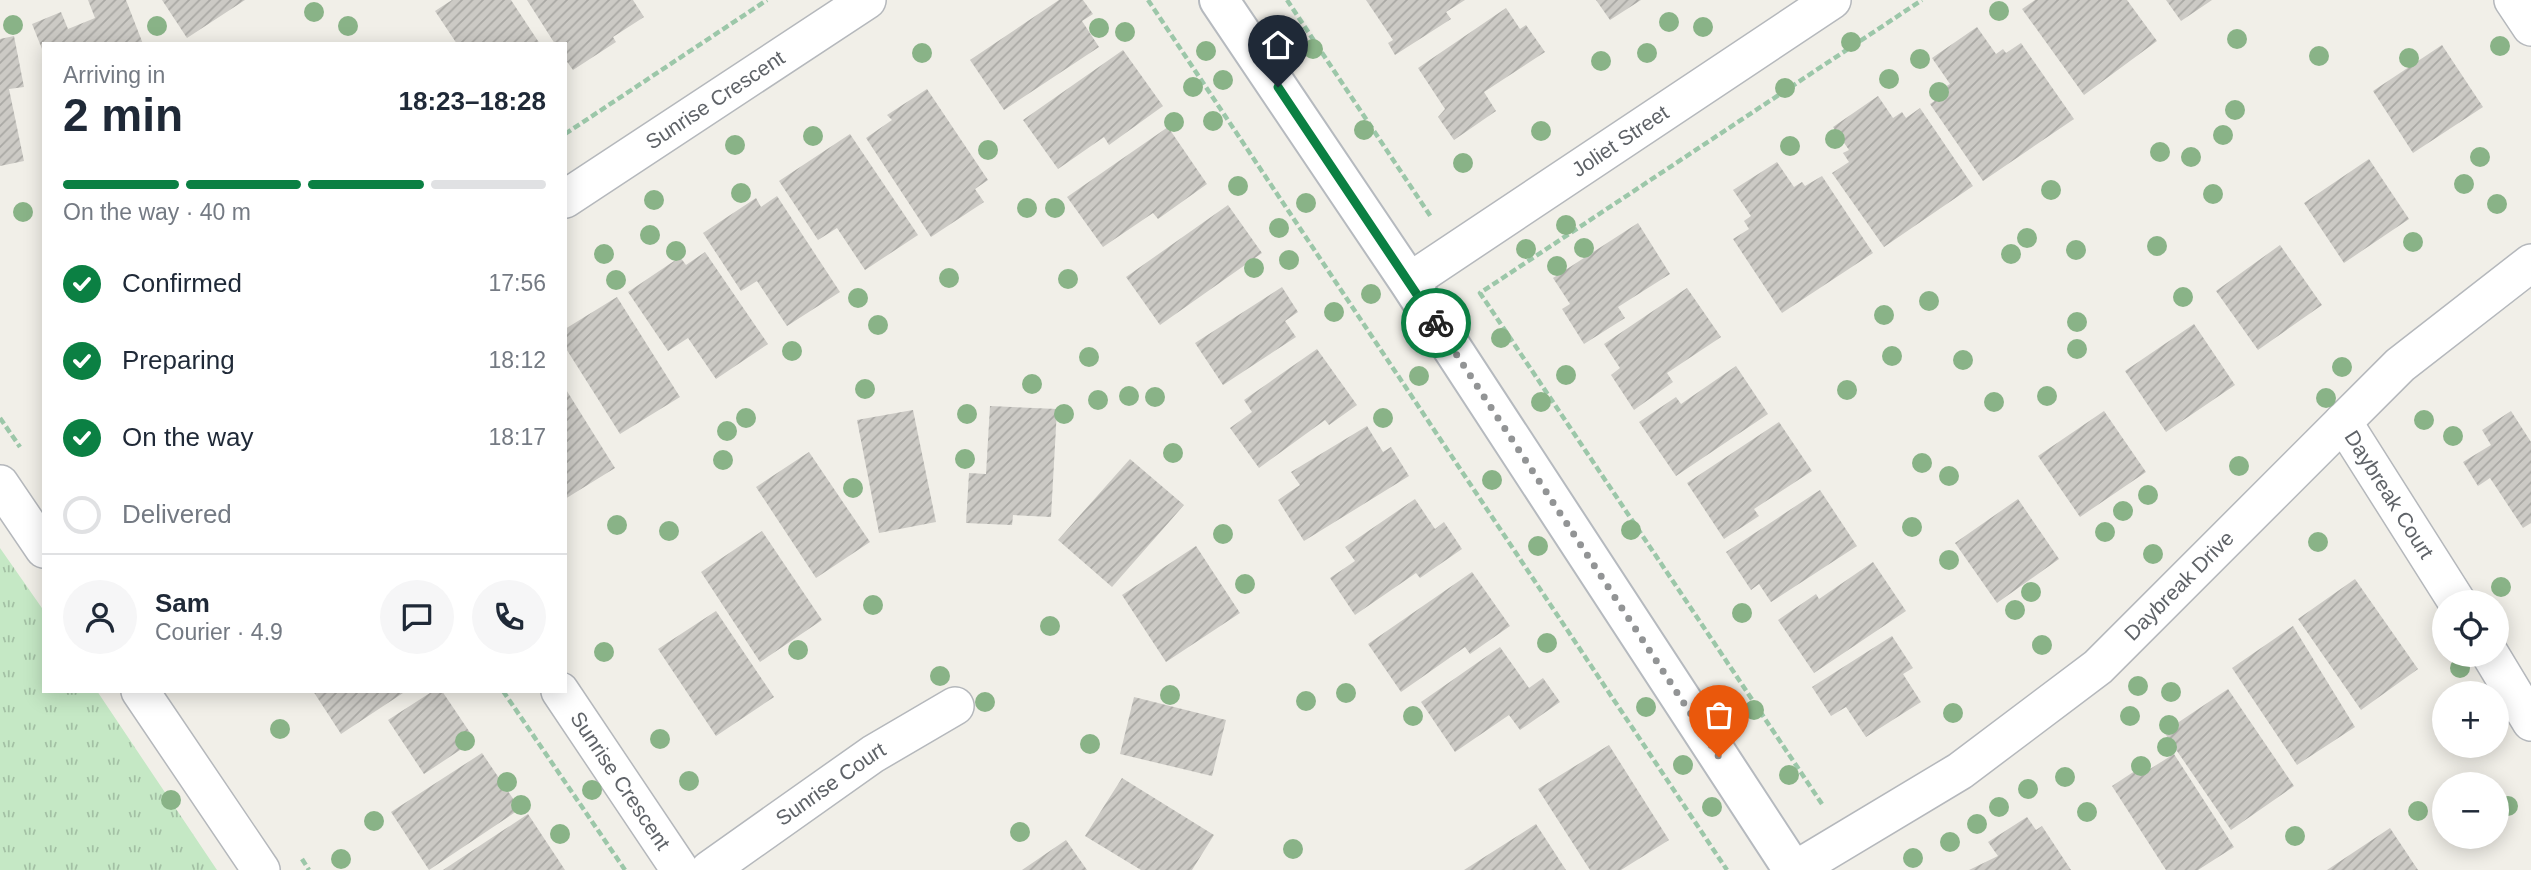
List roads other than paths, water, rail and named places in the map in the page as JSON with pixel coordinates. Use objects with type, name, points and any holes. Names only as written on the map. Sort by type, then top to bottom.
[{"type":"street","name":"Sunrise Crescent","points":[[567,198],[867,0]]},
{"type":"street","points":[[1219,0],[1409,282],[1794,870]]},
{"type":"street","name":"Joliet Street","points":[[1409,282],[1832,0]]},
{"type":"street","points":[[2513,0],[2531,27]]},
{"type":"street","name":"Daybreak Drive","points":[[1794,870],[1960,771],[2098,667],[2400,365],[2531,263]]},
{"type":"street","name":"Daybreak Court","points":[[2343,422],[2449,590]]},
{"type":"street","points":[[0,484],[42,545]]},
{"type":"street","points":[[2498,667],[2531,722]]},
{"type":"street","points":[[141,693],[261,870]]},
{"type":"street","name":"Sunrise Crescent","points":[[561,693],[680,870]]},
{"type":"street","name":"Sunrise Court","points":[[709,870],[873,754],[955,706]]}]
